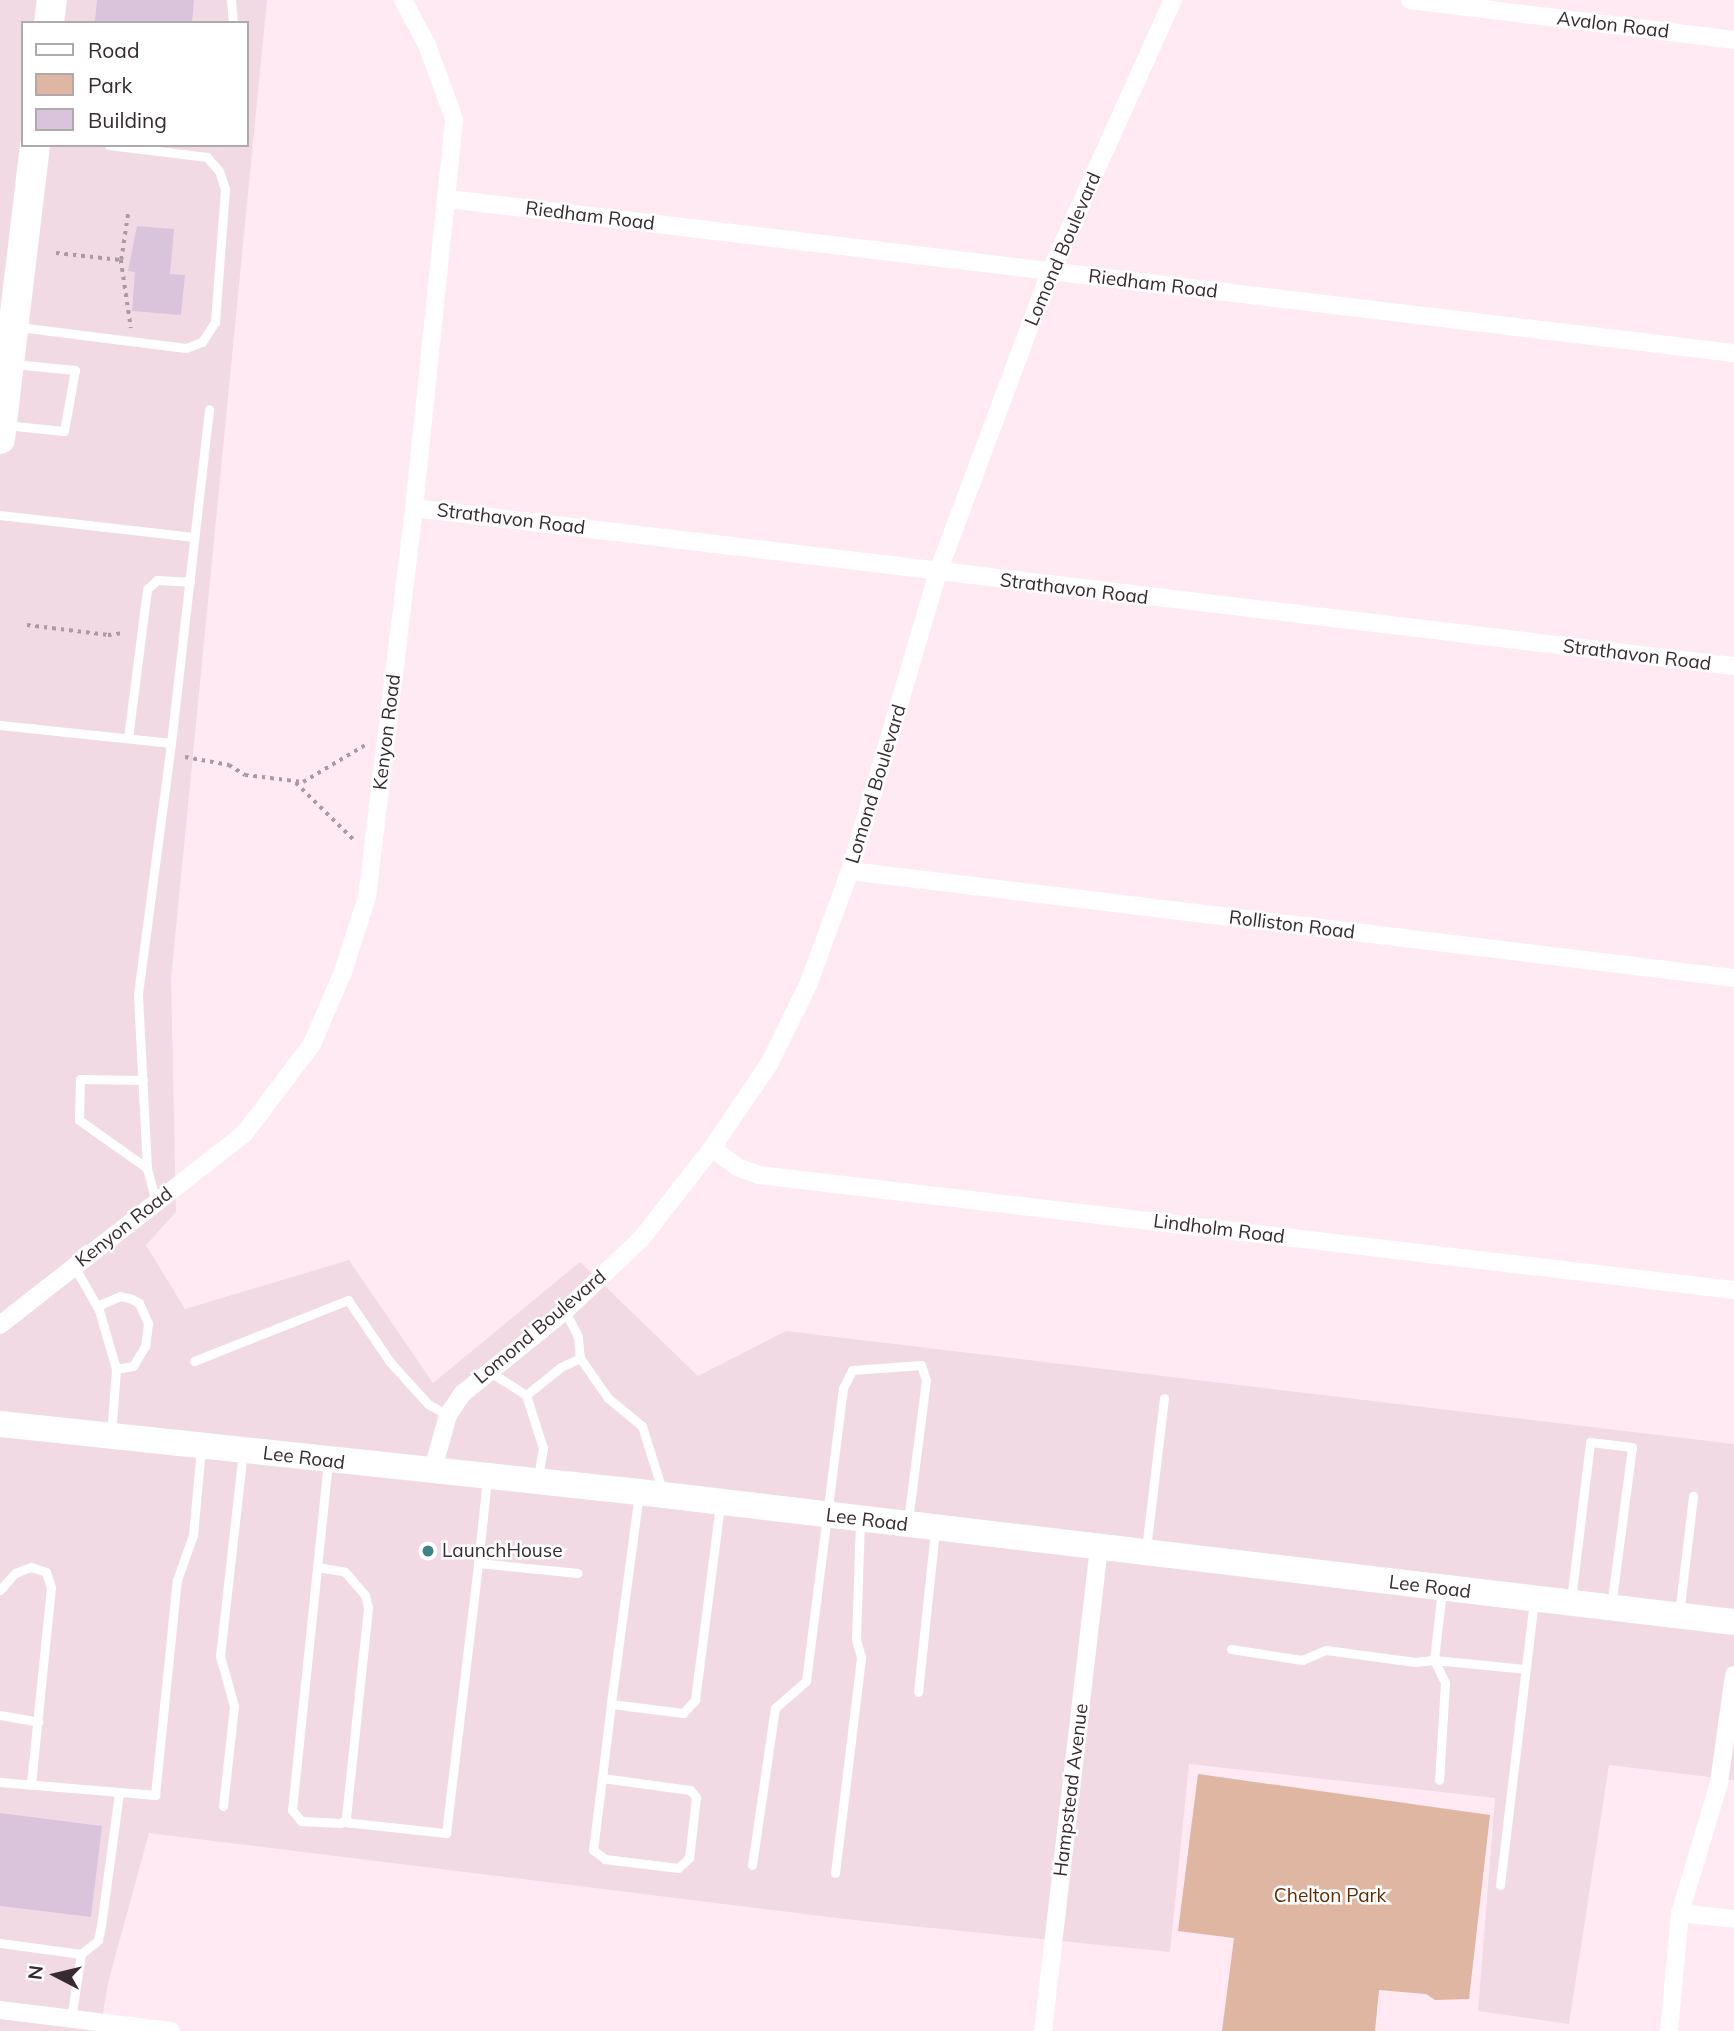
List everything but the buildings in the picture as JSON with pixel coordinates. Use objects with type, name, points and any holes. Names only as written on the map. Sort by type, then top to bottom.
[{"type":"main road","points":[[49,21],[52,0]]},
{"type":"main road","points":[[1,432],[35,147]]},
{"type":"main road","name":"Lee Road","points":[[0,1424],[651,1494],[1734,1622]]},
{"type":"street","name":"Kenyon Road","points":[[0,1325],[244,1135],[312,1044],[343,972],[366,897],[414,508],[448,199],[454,119],[427,45],[403,0]]},
{"type":"street","name":"Lomond Boulevard","points":[[432,1472],[448,1415],[462,1394],[565,1311],[641,1239],[712,1148],[769,1064],[808,985],[850,871],[938,572],[1051,272],[1173,0]]},
{"type":"street","name":"Avalon Road","points":[[1409,0],[1734,40]]},
{"type":"street","name":"Riedham Road","points":[[448,199],[1734,353]]},
{"type":"street","name":"Strathavon Road","points":[[414,508],[1734,666]]},
{"type":"street","name":"Rolliston Road","points":[[850,871],[1734,978]]},
{"type":"street","name":"Lindholm Road","points":[[712,1148],[737,1167],[760,1175],[1734,1290]]},
{"type":"street","name":"Hampstead Avenue","points":[[1043,2031],[1099,1548]]},
{"type":"street","points":[[1669,2031],[1680,1913],[1719,1783],[1734,1675]]},
{"type":"street","points":[[1680,1913],[1734,1919]]},
{"type":"street","points":[[0,2010],[171,2031]]},
{"type":"lane","points":[[231,0],[233,21]]},
{"type":"lane","points":[[13,327],[186,348],[202,342],[215,322],[225,189],[219,171],[206,157],[125,147]]},
{"type":"lane","points":[[1,432],[64,431],[75,370],[9,363]]},
{"type":"lane","points":[[156,1202],[147,1168],[138,994],[171,743],[209,409]]},
{"type":"lane","points":[[0,515],[194,537]]},
{"type":"lane","points":[[128,738],[147,589],[157,580],[190,582]]},
{"type":"lane","points":[[0,725],[171,743]]},
{"type":"lane","points":[[143,1080],[80,1079],[79,1120],[147,1168]]},
{"type":"lane","points":[[74,1266],[97,1306],[116,1369],[111,1436]]},
{"type":"lane","points":[[97,1306],[120,1296],[132,1299],[139,1303],[148,1323],[145,1346],[133,1366],[116,1369]]},
{"type":"lane","points":[[194,1361],[348,1300],[390,1362],[428,1404],[448,1415]]},
{"type":"lane","points":[[565,1311],[578,1337],[580,1358],[608,1398],[642,1426],[651,1494],[611,1704],[601,1779],[593,1850],[605,1858],[678,1868],[689,1858],[696,1797],[690,1790],[601,1779]]},
{"type":"lane","points":[[526,1395],[561,1367],[580,1358]]},
{"type":"lane","points":[[752,1865],[775,1708],[806,1681],[843,1388],[852,1370],[920,1365],[926,1380],[908,1525]]},
{"type":"lane","points":[[488,1371],[521,1387],[526,1395],[543,1448],[538,1482]]},
{"type":"lane","points":[[1146,1554],[1164,1398]]},
{"type":"lane","points":[[1570,1603],[1591,1442],[1632,1447],[1611,1608]]},
{"type":"lane","points":[[0,1782],[155,1795],[177,1580],[193,1535],[201,1446]]},
{"type":"lane","points":[[223,1805],[234,1706],[220,1656],[243,1451]]},
{"type":"lane","points":[[328,1461],[292,1810],[301,1821],[344,1822],[446,1833],[488,1477]]},
{"type":"lane","points":[[1679,1616],[1693,1496]]},
{"type":"lane","points":[[611,1704],[683,1713],[695,1700],[720,1502]]},
{"type":"lane","points":[[835,1873],[861,1657],[856,1640],[860,1519]]},
{"type":"lane","points":[[918,1692],[935,1528]]},
{"type":"lane","points":[[478,1563],[578,1573]]},
{"type":"lane","points":[[0,1590],[15,1573],[31,1567],[46,1572],[51,1587],[31,1785]]},
{"type":"lane","points":[[318,1567],[345,1572],[354,1580],[368,1608],[344,1822]]},
{"type":"lane","points":[[1438,1780],[1445,1683],[1434,1660],[1442,1588]]},
{"type":"lane","points":[[1500,1885],[1534,1599]]},
{"type":"lane","points":[[1231,1649],[1302,1660],[1326,1650],[1415,1662],[1434,1660],[1525,1669]]},
{"type":"lane","points":[[0,1715],[38,1722]]},
{"type":"lane","points":[[71,2019],[81,1954],[98,1940],[119,1793]]},
{"type":"lane","points":[[0,1943],[81,1954]]},
{"type":"path","points":[[128,213],[121,260],[132,342]]},
{"type":"path","points":[[56,253],[121,260]]},
{"type":"path","points":[[27,625],[108,635],[124,632]]},
{"type":"path","points":[[185,757],[229,765],[245,775],[295,781],[314,776],[365,745]]},
{"type":"path","points":[[295,781],[354,840]]},
{"type":"shaded area","points":[[0,0],[267,0],[171,979],[176,1212],[146,1245],[185,1309],[349,1260],[433,1383],[580,1262],[698,1376],[786,1331],[1734,1444],[1734,1780],[1609,1765],[1569,2024],[1478,2011],[1495,1798],[1189,1764],[1170,1952],[862,1921],[149,1833],[108,1983],[100,2031],[0,2031]]},
{"type":"green space","name":"Chelton Park","points":[[1198,1774],[1490,1815],[1469,1999],[1435,2000],[1426,1994],[1379,1990],[1375,2031],[1222,2031],[1234,1938],[1178,1931]]},
{"type":"place","name":"LaunchHouse","points":[[428,1551]]}]
